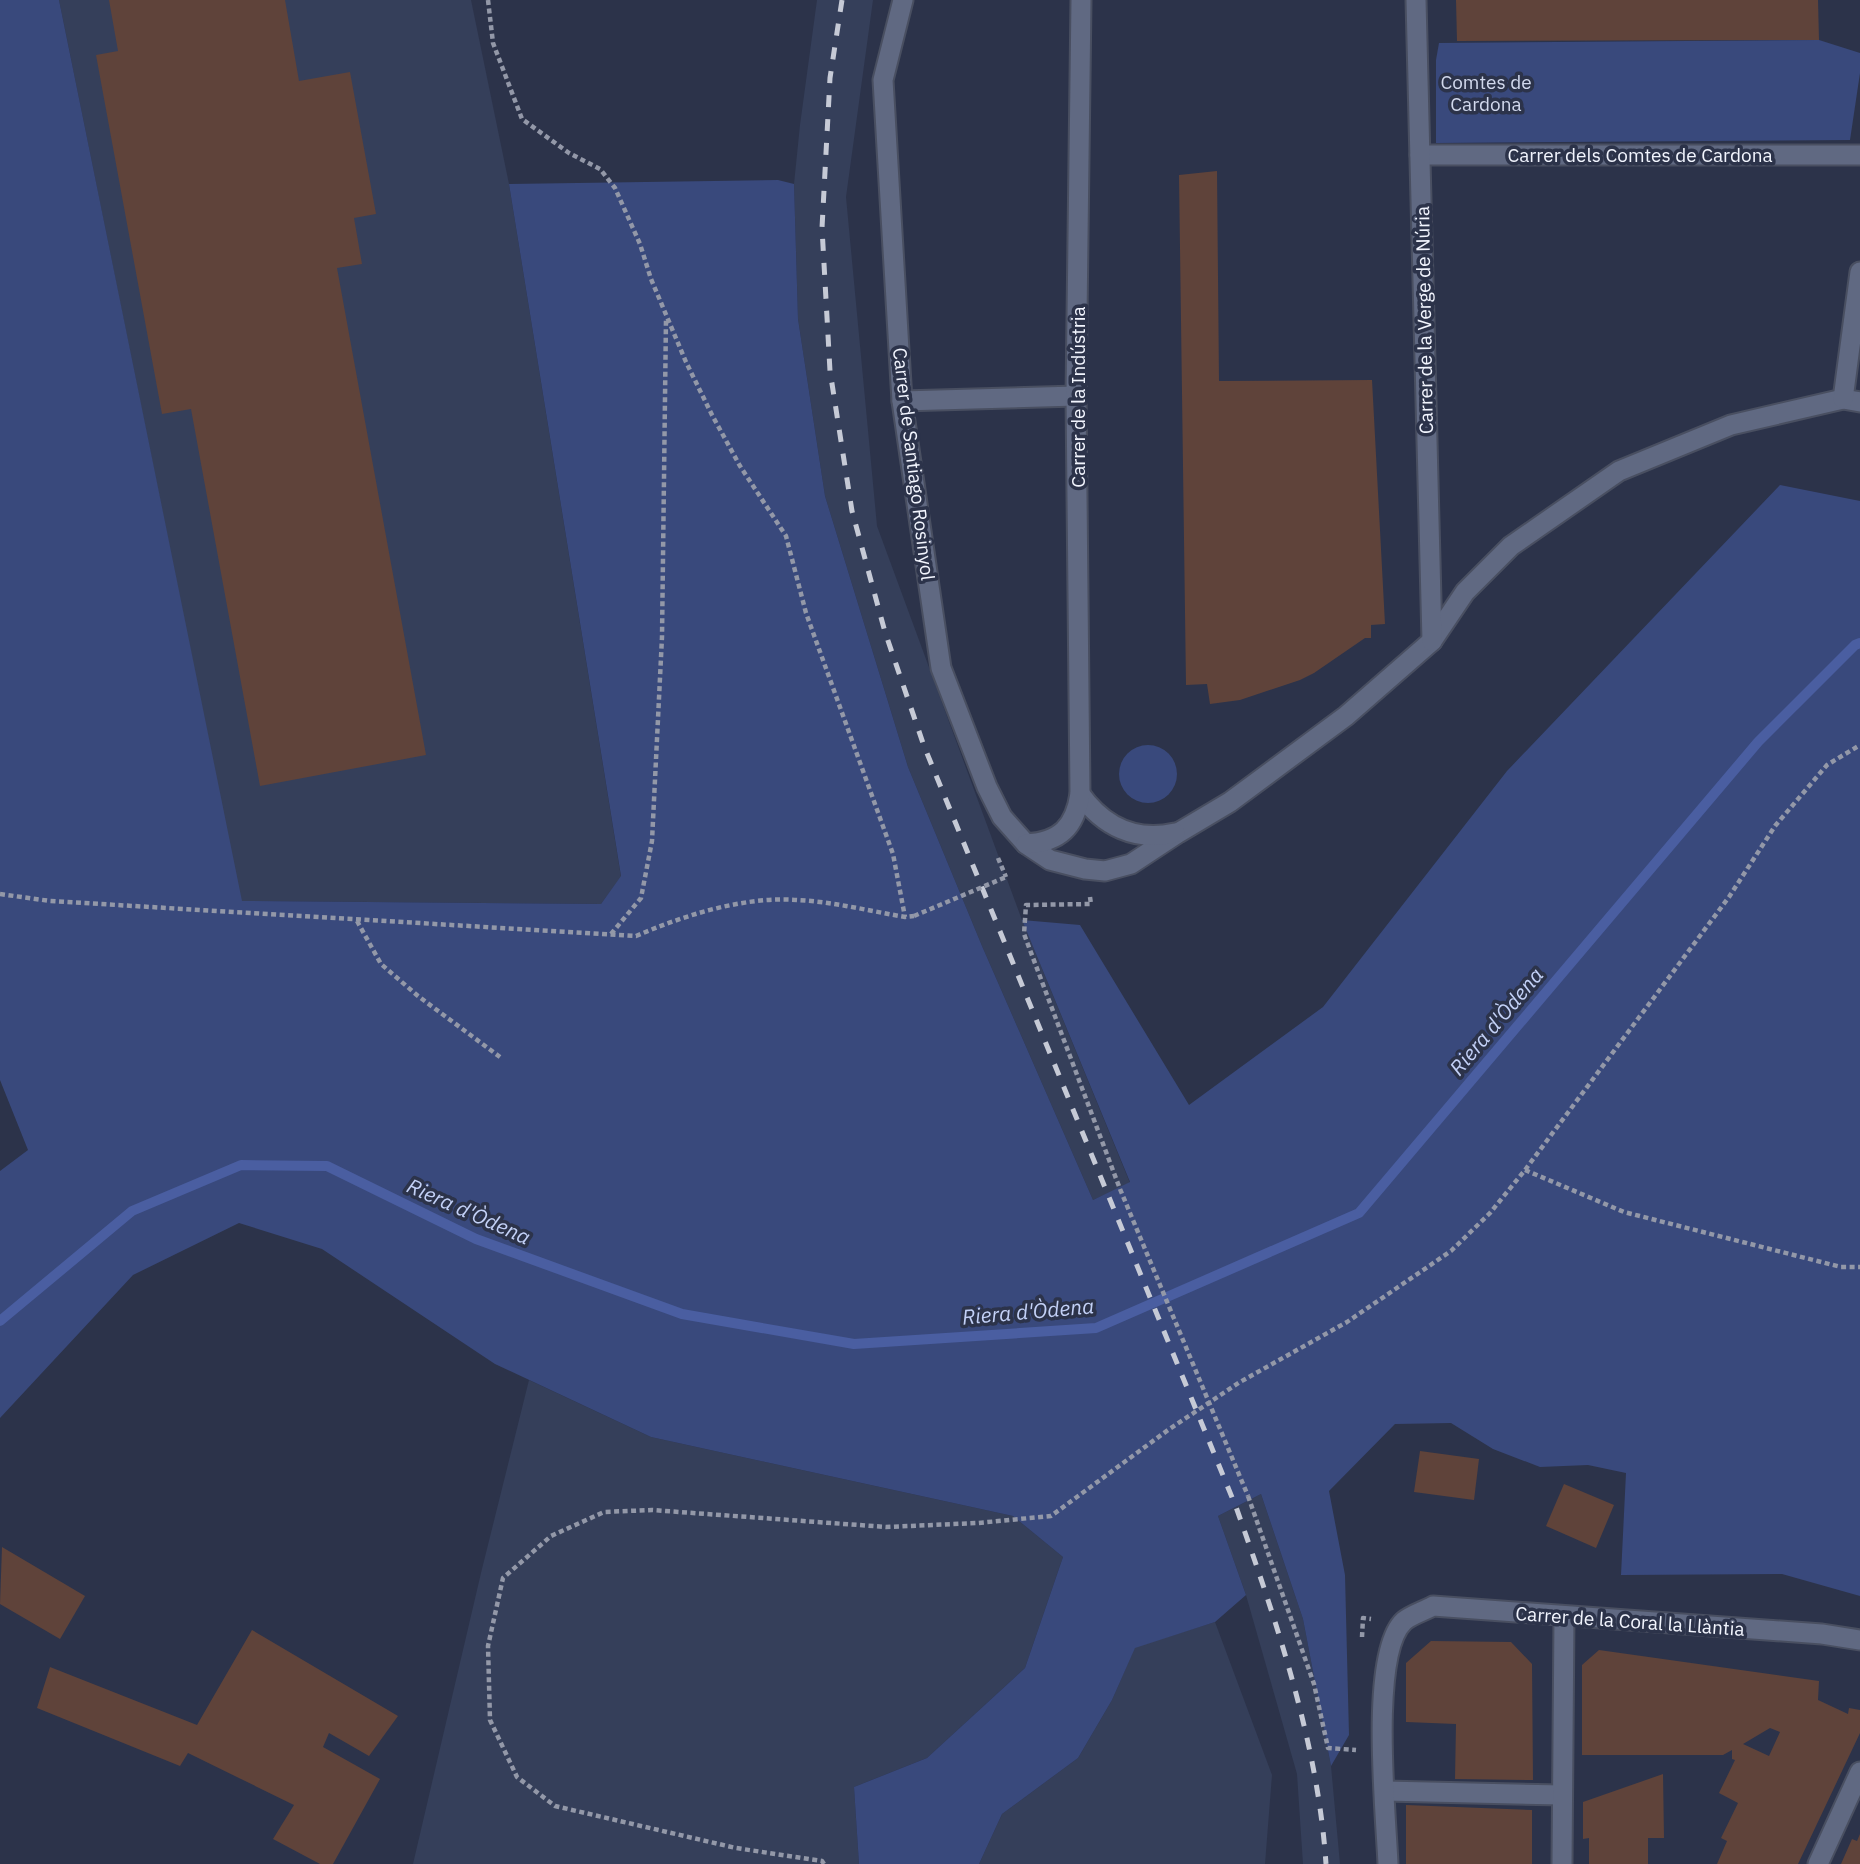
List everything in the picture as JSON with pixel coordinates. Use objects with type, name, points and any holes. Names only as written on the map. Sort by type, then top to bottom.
[{"type":"street","name":"Carrer de Santiago Rosinyol","points":[[903,0],[883,80],[901,401],[941,668],[987,787],[1002,817],[1026,844],[1051,860],[1105,871],[1131,864],[1230,802],[1346,716],[1432,641],[1465,592],[1510,546],[1619,471],[1731,425],[1852,400]]},
{"type":"street","name":"Carrer de la Indústria","points":[[1026,844],[1043,843],[1058,837],[1070,825],[1080,794],[1076,396],[1082,0]]},
{"type":"street","name":"Carrer de la Verge de Núria","points":[[1416,0],[1432,641]]},
{"type":"street","name":"Carrer dels Comtes de Cardona","points":[[1420,155],[1860,155]]},
{"type":"street","points":[[1852,400],[1860,272]]},
{"type":"street","points":[[901,401],[1076,396]]},
{"type":"street","points":[[1080,794],[1101,818],[1122,830],[1146,836],[1178,833]]},
{"type":"street","name":"Carrer de la Coral la Llàntia","points":[[1403,1622],[1433,1606],[1822,1634],[1860,1640]]},
{"type":"street","points":[[1562,1864],[1564,1616]]},
{"type":"street","points":[[1388,1864],[1382,1699],[1388,1653],[1403,1622]]},
{"type":"street","points":[[1818,1864],[1860,1772]]},
{"type":"street","points":[[1385,1791],[1562,1795]]},
{"type":"path","points":[[488,0],[494,43],[522,119],[569,153],[600,169],[615,188],[686,362],[728,447],[786,536],[806,613],[893,854],[905,917]]},
{"type":"path","points":[[610,934],[641,898],[652,841],[663,624],[666,314]]},
{"type":"path","points":[[824,1864],[822,1861],[736,1848],[555,1806],[516,1777],[490,1720],[488,1646],[503,1578],[551,1536],[604,1512],[652,1510],[886,1527],[1051,1516],[1168,1430],[1240,1382],[1347,1322],[1451,1251],[1490,1213],[1525,1170],[1729,897],[1775,826],[1827,765],[1860,745]]},
{"type":"path","points":[[1085,869],[1091,904],[1026,905],[1024,933],[1120,1189],[1248,1496],[1314,1684],[1328,1748],[1356,1750],[1356,1737]]},
{"type":"path","points":[[0,894],[50,901],[636,936],[702,911],[777,900],[823,903],[905,917],[914,916],[1006,877]]},
{"type":"path","points":[[357,920],[381,964],[418,996],[500,1057]]},
{"type":"path","points":[[1525,1170],[1624,1212],[1841,1267],[1860,1267]]},
{"type":"path","points":[[1362,1645],[1363,1618],[1403,1622]]},
{"type":"shaded area","points":[[59,0],[471,0],[509,184],[621,877],[601,904],[241,901]]},
{"type":"shaded area","points":[[817,0],[873,0],[846,197],[877,526],[1022,920],[1130,1183],[1093,1200],[982,946],[908,767],[825,496],[798,319],[794,184]]},
{"type":"shaded area","points":[[529,1380],[651,1437],[1013,1516],[1063,1557],[1025,1668],[927,1758],[854,1787],[859,1864],[413,1864]]},
{"type":"shaded area","points":[[1261,1494],[1303,1619],[1331,1766],[1340,1864],[1303,1864],[1297,1774],[1246,1595],[1218,1516]]},
{"type":"shaded area","points":[[1215,1622],[1272,1775],[1265,1864],[979,1864],[1002,1814],[1078,1758],[1112,1700],[1135,1647]]},
{"type":"green space","points":[[0,0],[59,0],[242,901],[601,904],[621,876],[509,184],[778,180],[794,184],[798,319],[825,496],[908,767],[982,946],[1093,1200],[1130,1182],[1022,920],[1080,925],[1189,1105],[1323,1007],[1507,771],[1780,485],[1860,501],[1860,1596],[1782,1574],[1621,1575],[1626,1473],[1588,1465],[1540,1467],[1493,1449],[1451,1423],[1395,1424],[1329,1491],[1345,1575],[1349,1735],[1331,1766],[1303,1619],[1261,1494],[1218,1516],[1246,1595],[1215,1622],[1135,1648],[1112,1700],[1078,1758],[1002,1814],[979,1864],[859,1864],[854,1787],[927,1758],[1025,1668],[1063,1557],[1013,1516],[651,1437],[495,1364],[322,1249],[239,1223],[133,1275],[0,1418],[0,1171],[28,1150],[0,1080]]},
{"type":"green space","name":"Comtes de Cardona","points":[[1819,40],[1860,53],[1860,73],[1850,140],[1436,143],[1436,60],[1439,43]]},
{"type":"green space","points":[[1148,745],[1159,747],[1172,758],[1177,774],[1175,785],[1164,798],[1148,803],[1137,801],[1124,790],[1119,774],[1121,763],[1132,750]]},
{"type":"building","points":[[109,0],[285,0],[299,81],[350,72],[376,214],[354,218],[362,264],[337,268],[426,755],[260,786],[191,409],[162,414],[96,55],[118,51]]},
{"type":"building","points":[[1456,0],[1818,0],[1819,40],[1457,41]]},
{"type":"building","points":[[1217,171],[1219,381],[1372,380],[1385,624],[1371,625],[1371,638],[1365,638],[1300,680],[1240,700],[1210,704],[1207,684],[1186,685],[1179,175]]},
{"type":"building","points":[[1420,1451],[1479,1459],[1474,1500],[1414,1492]]},
{"type":"building","points":[[1564,1484],[1614,1505],[1596,1548],[1546,1526]]},
{"type":"building","points":[[2,1547],[85,1596],[60,1639],[0,1604]]},
{"type":"building","points":[[252,1630],[398,1716],[369,1756],[329,1733],[323,1747],[380,1779],[333,1864],[320,1864],[273,1839],[294,1805],[188,1753],[180,1766],[37,1708],[50,1667],[197,1725]]},
{"type":"building","points":[[1431,1641],[1511,1642],[1532,1664],[1533,1780],[1455,1779],[1456,1724],[1406,1722],[1406,1663]]},
{"type":"building","points":[[1599,1650],[1819,1681],[1818,1700],[1848,1714],[1849,1708],[1860,1710],[1860,1733],[1798,1864],[1717,1864],[1727,1841],[1721,1838],[1738,1803],[1719,1793],[1735,1760],[1732,1759],[1732,1750],[1723,1755],[1582,1755],[1582,1665]],"holes":[[[1770,1728],[1780,1732],[1769,1756],[1743,1744]]]},
{"type":"building","points":[[1663,1774],[1664,1838],[1648,1838],[1648,1864],[1589,1864],[1589,1838],[1583,1839],[1583,1802]]},
{"type":"building","points":[[1406,1805],[1532,1810],[1532,1864],[1406,1864]]},
{"type":"building","points":[[1860,1834],[1860,1864],[1841,1864],[1852,1839],[1857,1841]]},
{"type":"waterway","name":"Riera d'Òdena","points":[[0,1321],[132,1211],[241,1165],[327,1166],[476,1239],[682,1314],[854,1344],[1096,1328],[1359,1213],[1758,742],[1860,643]]},
{"type":"railway","points":[[842,0],[830,78],[822,228],[830,371],[852,511],[885,632],[924,746],[1236,1507],[1280,1638],[1305,1728],[1326,1864]]}]
